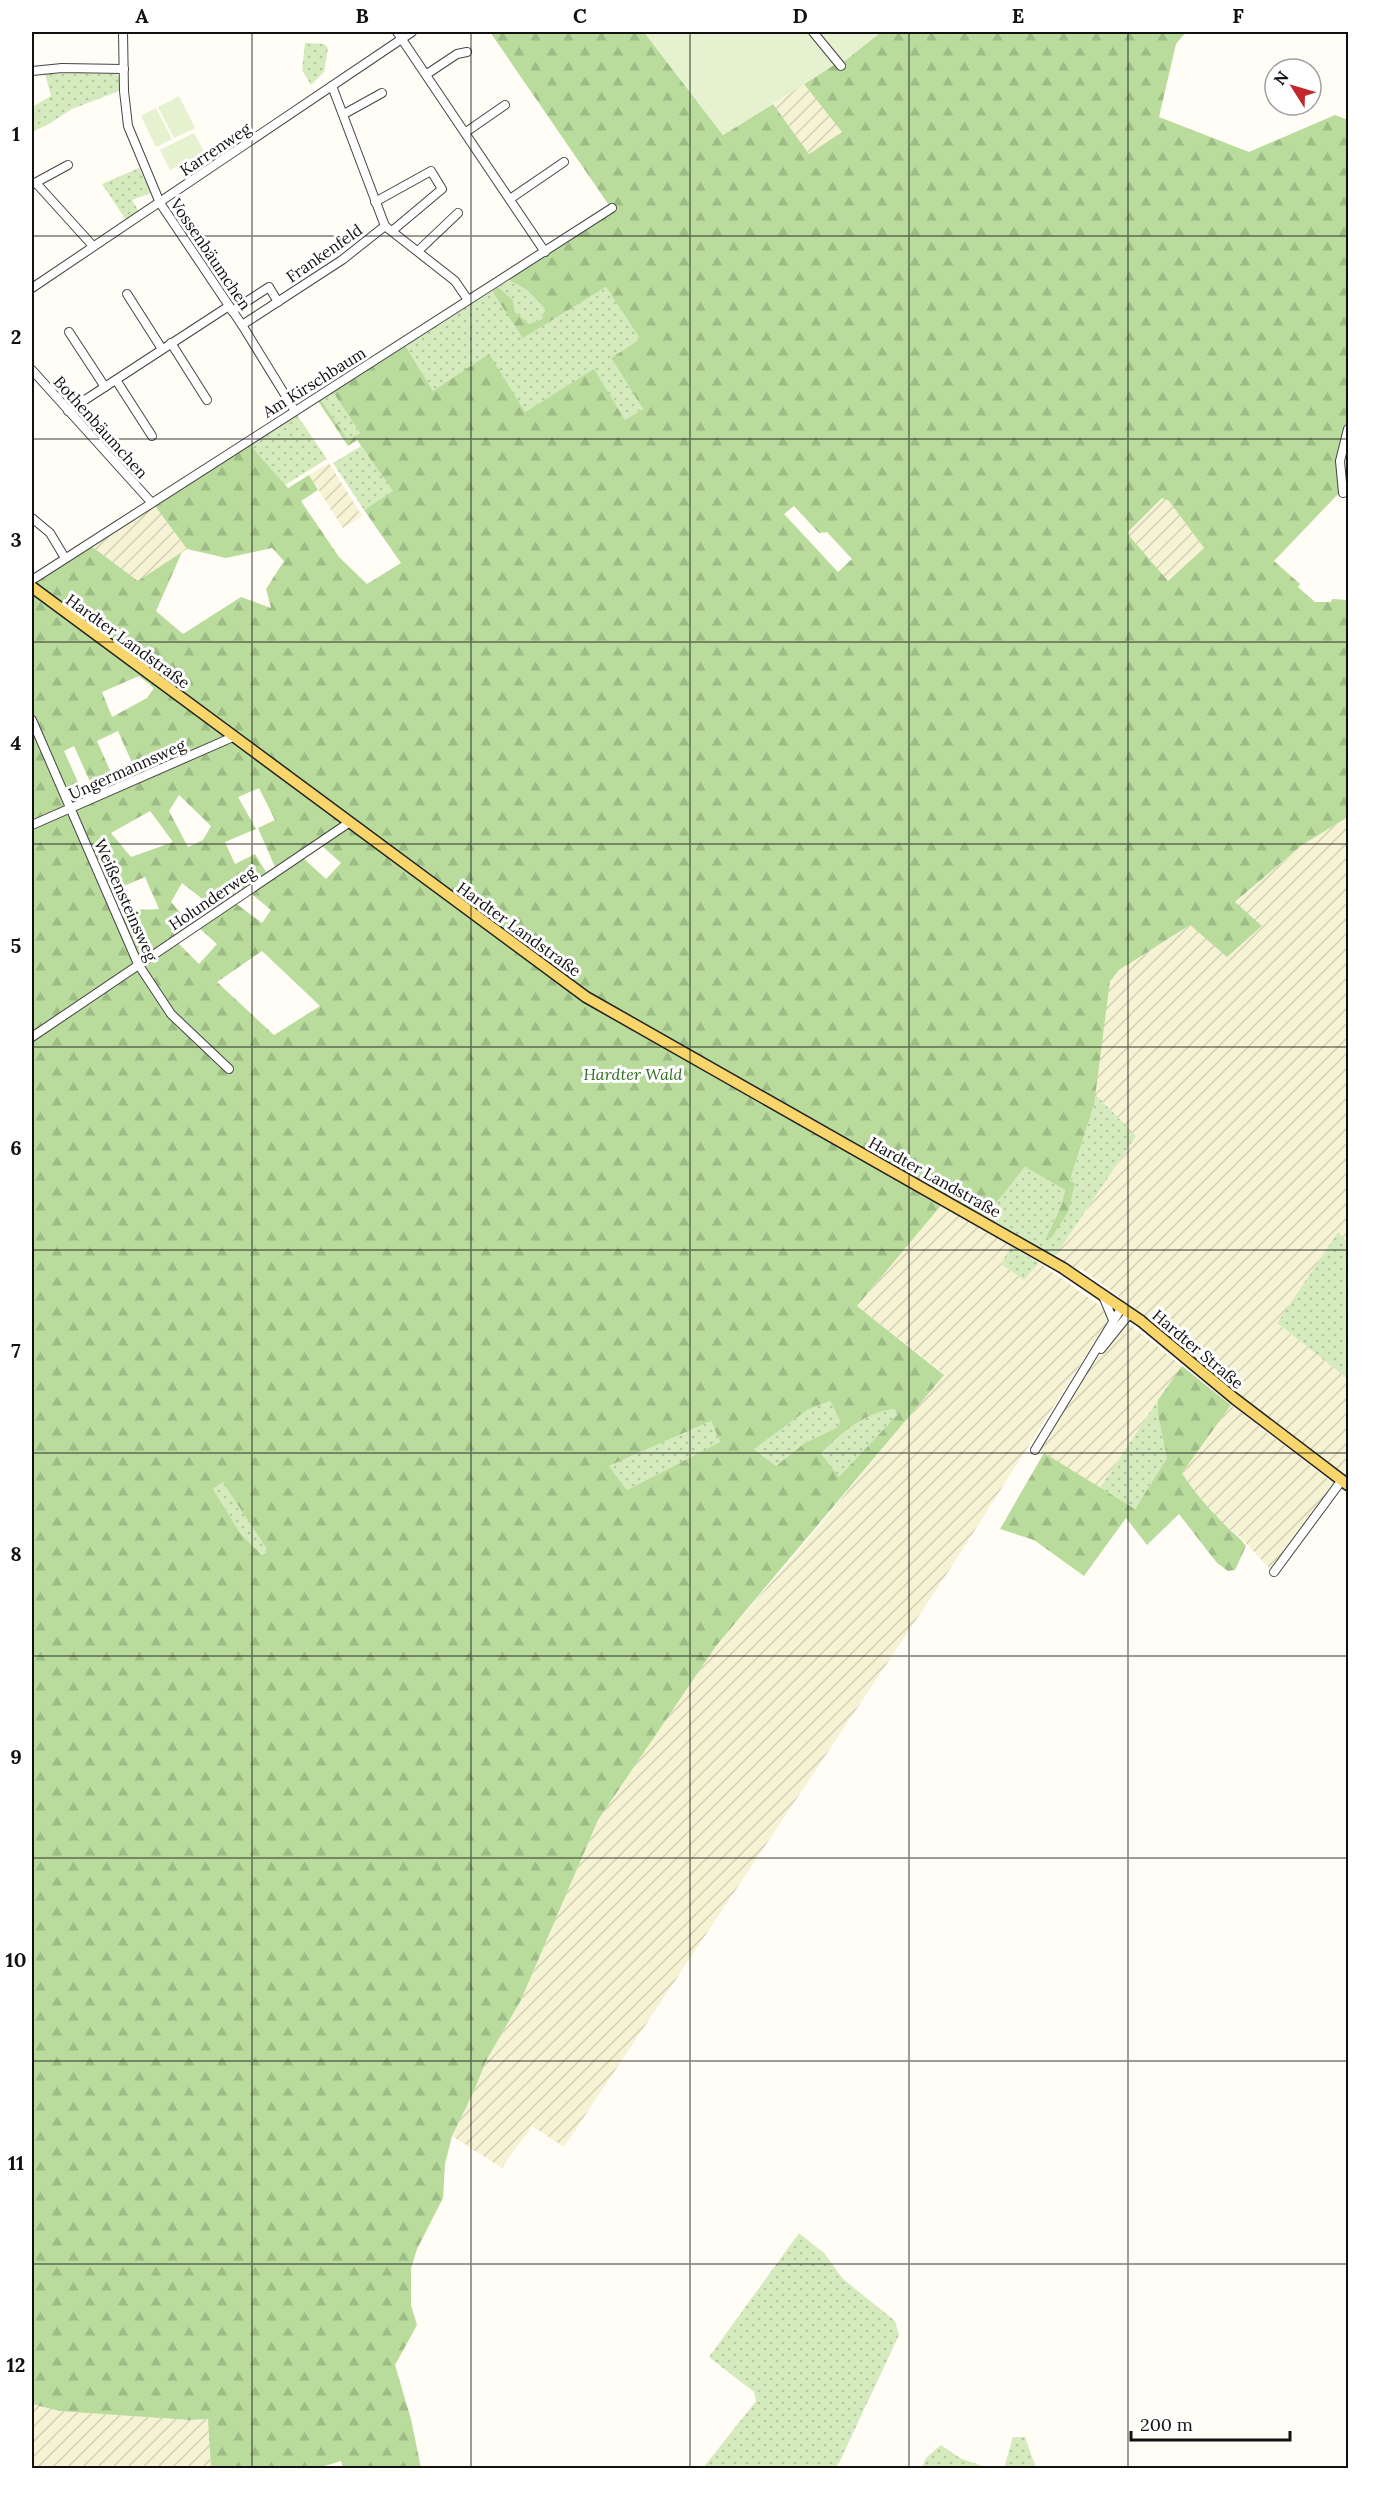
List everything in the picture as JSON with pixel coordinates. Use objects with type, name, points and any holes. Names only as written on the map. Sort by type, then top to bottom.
[{"type":"main road","name":"Hardter Landstraße","points":[[32,587],[592,1000],[1023,1244]]},
{"type":"main road","name":"Hardter Straße","points":[[1023,1244],[1126,1310],[1235,1399],[1345,1483]]},
{"type":"street","name":"Vossenbäumchen","points":[[123,32],[124,96],[128,126],[160,203],[242,325],[295,411]]},
{"type":"street","name":"Karrenweg","points":[[32,288],[332,86],[400,35],[412,32]]},
{"type":"street","points":[[813,32],[841,66]]},
{"type":"street","points":[[400,35],[545,252]]},
{"type":"street","points":[[427,74],[457,54],[467,52]]},
{"type":"street","points":[[32,71],[62,68],[124,69]]},
{"type":"street","points":[[332,86],[375,202],[389,228],[455,281],[468,300]]},
{"type":"street","points":[[344,114],[382,93]]},
{"type":"street","points":[[466,132],[505,105]]},
{"type":"street","points":[[510,199],[564,162]]},
{"type":"street","points":[[68,165],[34,184],[93,246]]},
{"type":"street","name":"Frankenfeld","points":[[242,325],[342,260],[442,189],[431,171],[375,202]]},
{"type":"street","name":"Am Kirschbaum","points":[[32,580],[612,208]]},
{"type":"street","points":[[418,250],[458,213]]},
{"type":"street","name":"Frankenfeld","points":[[230,308],[269,287],[278,302]]},
{"type":"street","points":[[127,294],[162,349]]},
{"type":"street","points":[[68,411],[171,343],[230,308]]},
{"type":"street","points":[[69,332],[105,387]]},
{"type":"street","points":[[171,343],[207,400]]},
{"type":"street","name":"Bothenbäumchen","points":[[32,370],[151,502]]},
{"type":"street","points":[[116,380],[152,436]]},
{"type":"street","points":[[1343,493],[1340,461],[1348,429]]},
{"type":"street","points":[[32,518],[50,533],[65,558]]},
{"type":"street","name":"Weißensteinsweg","points":[[32,720],[138,964],[171,1014],[230,1069]]},
{"type":"street","name":"Ungermannsweg","points":[[32,825],[233,737]]},
{"type":"street","name":"Holunderweg","points":[[32,1037],[350,822]]},
{"type":"street","points":[[1101,1293],[1109,1306],[1113,1320]]},
{"type":"street","points":[[1094,1356],[1113,1320],[1126,1310]]},
{"type":"street","points":[[1035,1450],[1047,1427],[1126,1310]]},
{"type":"street","points":[[1274,1572],[1345,1483]]},
{"type":"shaded area","points":[[804,84],[843,132],[809,154],[773,104]]},
{"type":"shaded area","points":[[329,463],[362,516],[343,528],[309,475]]},
{"type":"shaded area","points":[[1162,498],[1169,501],[1204,548],[1168,581],[1127,533]]},
{"type":"shaded area","points":[[155,506],[187,549],[138,582],[91,546]]},
{"type":"shaded area","points":[[1348,817],[1348,1243],[1338,1233],[1277,1323],[1348,1379],[1348,1485],[1121,1301],[1119,1296],[1083,1270],[1054,1258],[1136,1136],[1094,1093],[1110,981],[1119,970],[1190,925],[1227,956],[1235,903],[1302,845]]},
{"type":"shaded area","points":[[949,1196],[1017,1237],[1011,1246],[1024,1280],[1039,1263],[1099,1305],[1107,1316],[1106,1324],[952,1566],[564,2147],[532,2126],[502,2168],[452,2136],[486,2061],[521,2000],[598,1820],[716,1646],[795,1555],[944,1374],[857,1306]]},
{"type":"shaded area","points":[[1126,1322],[1182,1366],[1100,1488],[1038,1450],[1087,1372]]},
{"type":"shaded area","points":[[1231,1405],[1336,1485],[1272,1571],[1239,1536],[1224,1525],[1194,1491],[1182,1473]]},
{"type":"shaded area","points":[[32,2404],[59,2411],[189,2420],[209,2419],[211,2468],[32,2468]]},
{"type":"green space","name":"Hardter Wald","points":[[490,32],[644,32],[723,135],[773,104],[809,154],[842,132],[804,84],[834,65],[842,63],[881,32],[1186,32],[1176,44],[1159,117],[1249,152],[1335,115],[1348,120],[1348,422],[1340,458],[1342,493],[1339,493],[1274,561],[1300,584],[1298,587],[1315,602],[1331,602],[1332,599],[1348,600],[1348,817],[1302,845],[1235,902],[1262,926],[1227,957],[1190,925],[1119,970],[1110,981],[1094,1105],[1070,1181],[1075,1183],[1068,1212],[1051,1238],[1046,1238],[1061,1206],[1065,1190],[1025,1167],[984,1218],[949,1196],[857,1306],[944,1375],[716,1646],[598,1820],[521,2000],[486,2061],[452,2136],[445,2164],[443,2198],[417,2249],[411,2269],[411,2305],[417,2325],[395,2365],[411,2419],[421,2468],[343,2468],[341,2461],[318,2468],[211,2468],[208,2419],[189,2420],[59,2411],[32,2404],[32,586],[91,546],[138,581],[182,552],[156,611],[183,634],[241,597],[271,608],[266,589],[284,561],[272,548],[226,558],[187,549],[155,506],[250,445],[288,488],[309,475],[318,490],[301,501],[339,557],[367,584],[401,563],[364,510],[393,491],[357,440],[348,446],[318,401],[321,400],[348,440],[360,433],[333,392],[405,345],[433,391],[489,354],[525,412],[594,369],[625,420],[643,409],[611,358],[640,339],[606,287],[523,338],[492,291],[498,287],[513,300],[515,312],[529,324],[542,319],[545,309],[527,290],[509,280],[613,211]],"holes":[[[1162,498],[1169,501],[1204,548],[1168,581],[1127,533]],[[794,506],[819,533],[827,532],[852,559],[838,572],[784,514]],[[139,676],[154,688],[147,698],[112,717],[102,692]],[[118,731],[137,774],[116,784],[97,741]],[[74,746],[95,793],[85,798],[64,751]],[[259,788],[275,820],[258,828],[275,867],[266,872],[255,854],[235,864],[225,842],[256,829],[238,797]],[[179,795],[211,826],[203,840],[188,847],[169,811]],[[150,811],[173,842],[131,857],[111,833]],[[320,844],[341,863],[326,879],[302,857]],[[145,877],[159,909],[135,910],[122,918],[110,892]],[[182,883],[214,908],[190,924],[171,902]],[[249,892],[271,910],[262,923],[234,902]],[[198,927],[217,944],[199,964],[177,942]],[[262,951],[320,1006],[274,1035],[217,982]],[[830,1401],[840,1421],[838,1427],[805,1443],[776,1466],[754,1449],[807,1410]],[[894,1409],[898,1414],[839,1477],[821,1454],[854,1425],[883,1411]],[[711,1421],[720,1442],[627,1490],[609,1466]],[[223,1482],[268,1551],[262,1555],[240,1533],[213,1489]]]},
{"type":"green space","points":[[644,32],[881,32],[842,63],[834,65],[723,135]]},
{"type":"green space","points":[[305,43],[324,44],[328,48],[324,72],[311,85],[302,70]]},
{"type":"green space","points":[[45,74],[117,74],[119,91],[72,109],[32,132],[32,107],[51,96]]},
{"type":"green space","points":[[179,96],[195,128],[174,138],[158,107]]},
{"type":"green space","points":[[156,108],[172,139],[156,147],[141,116]]},
{"type":"green space","points":[[194,133],[205,153],[170,170],[160,150]]},
{"type":"green space","points":[[139,168],[151,193],[132,200],[139,212],[126,220],[102,184]]},
{"type":"green space","points":[[509,280],[527,290],[545,309],[542,319],[529,324],[515,312],[513,300],[498,287]]},
{"type":"green space","points":[[606,287],[640,339],[611,358],[643,409],[625,420],[594,370],[525,412],[433,391],[405,345],[492,291],[524,337]]},
{"type":"green space","points":[[333,392],[360,433],[348,440],[321,400]]},
{"type":"green space","points":[[297,415],[327,459],[285,485],[250,445]]},
{"type":"green space","points":[[361,446],[394,492],[364,510],[333,463]]},
{"type":"green space","points":[[1094,1093],[1136,1136],[1054,1258],[984,1218],[1025,1167],[1065,1190],[1061,1206],[1046,1237],[1075,1183],[1070,1182],[1094,1105]]},
{"type":"green space","points":[[1338,1232],[1348,1243],[1348,1379],[1277,1323]]},
{"type":"green space","points":[[1011,1246],[1039,1263],[1024,1280],[1001,1264]]},
{"type":"green space","points":[[1182,1366],[1231,1405],[1182,1473],[1206,1504],[1246,1546],[1235,1570],[1228,1571],[1217,1563],[1179,1514],[1147,1545],[1126,1518],[1084,1576],[1034,1540],[1000,1529],[1044,1453],[1135,1509],[1167,1458],[1158,1415],[1158,1400]]},
{"type":"green space","points":[[1158,1400],[1158,1415],[1167,1458],[1135,1509],[1100,1488]]},
{"type":"green space","points":[[830,1401],[840,1421],[838,1427],[816,1438],[776,1466],[753,1448],[807,1410]]},
{"type":"green space","points":[[894,1409],[898,1414],[840,1478],[821,1455],[854,1425],[872,1415]]},
{"type":"green space","points":[[711,1421],[720,1442],[627,1490],[609,1466]]},
{"type":"green space","points":[[224,1481],[268,1551],[262,1555],[240,1533],[213,1489]]},
{"type":"green space","points":[[799,2233],[824,2253],[843,2279],[895,2321],[899,2335],[838,2465],[834,2468],[703,2468],[756,2401],[754,2392],[709,2357]]},
{"type":"green space","points":[[1013,2437],[1025,2437],[1036,2468],[1004,2468]]},
{"type":"green space","points":[[941,2445],[960,2458],[988,2468],[922,2468],[926,2458]]}]
